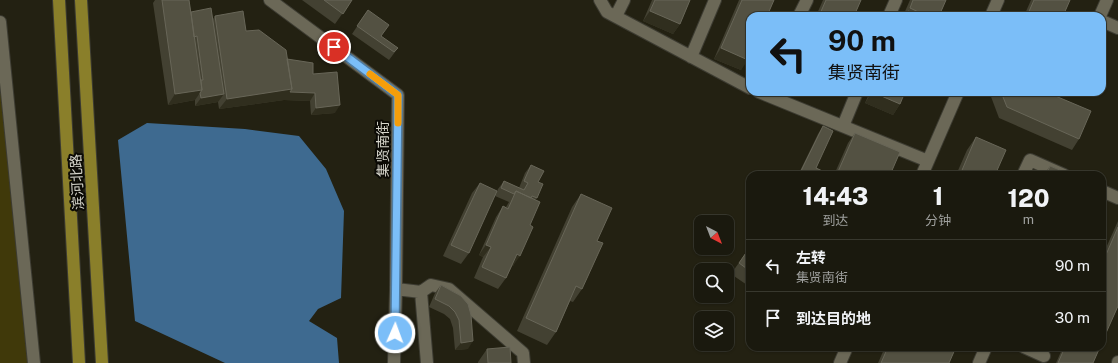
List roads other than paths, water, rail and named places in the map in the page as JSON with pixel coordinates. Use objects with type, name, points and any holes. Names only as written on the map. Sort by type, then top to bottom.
[{"type":"main road","name":"滨河北路","points":[[59,0],[79,363]]},
{"type":"main road","name":"滨河北路","points":[[82,0],[102,363]]},
{"type":"street","name":"集贤南街","points":[[270,0],[398,95],[394,363]]},
{"type":"street","points":[[600,0],[607,12],[746,86]]},
{"type":"street","points":[[616,16],[624,0]]},
{"type":"street","points":[[691,57],[715,0]]},
{"type":"street","points":[[801,12],[807,0]]},
{"type":"street","points":[[891,12],[896,0]]},
{"type":"street","points":[[993,12],[998,0]]},
{"type":"street","points":[[1102,12],[1107,0]]},
{"type":"street","points":[[0,22],[34,363]]},
{"type":"street","points":[[1106,23],[1118,28]]},
{"type":"street","points":[[769,96],[928,162]]},
{"type":"street","points":[[843,126],[855,96]]},
{"type":"street","points":[[924,171],[956,96]]},
{"type":"street","points":[[1025,171],[1030,160],[1055,171]]},
{"type":"street","points":[[1106,193],[1118,198]]},
{"type":"street","points":[[396,289],[421,292],[431,285],[449,289],[523,353],[524,363]]},
{"type":"street","points":[[421,292],[427,363]]},
{"type":"street","points":[[840,363],[845,351]]},
{"type":"street","points":[[979,363],[984,351]]},
{"type":"street","points":[[1033,351],[1044,356]]},
{"type":"water","points":[[147,123],[245,129],[299,136],[326,169],[344,211],[341,298],[318,309],[309,321],[337,338],[339,363],[225,363],[135,321],[118,140]]}]
